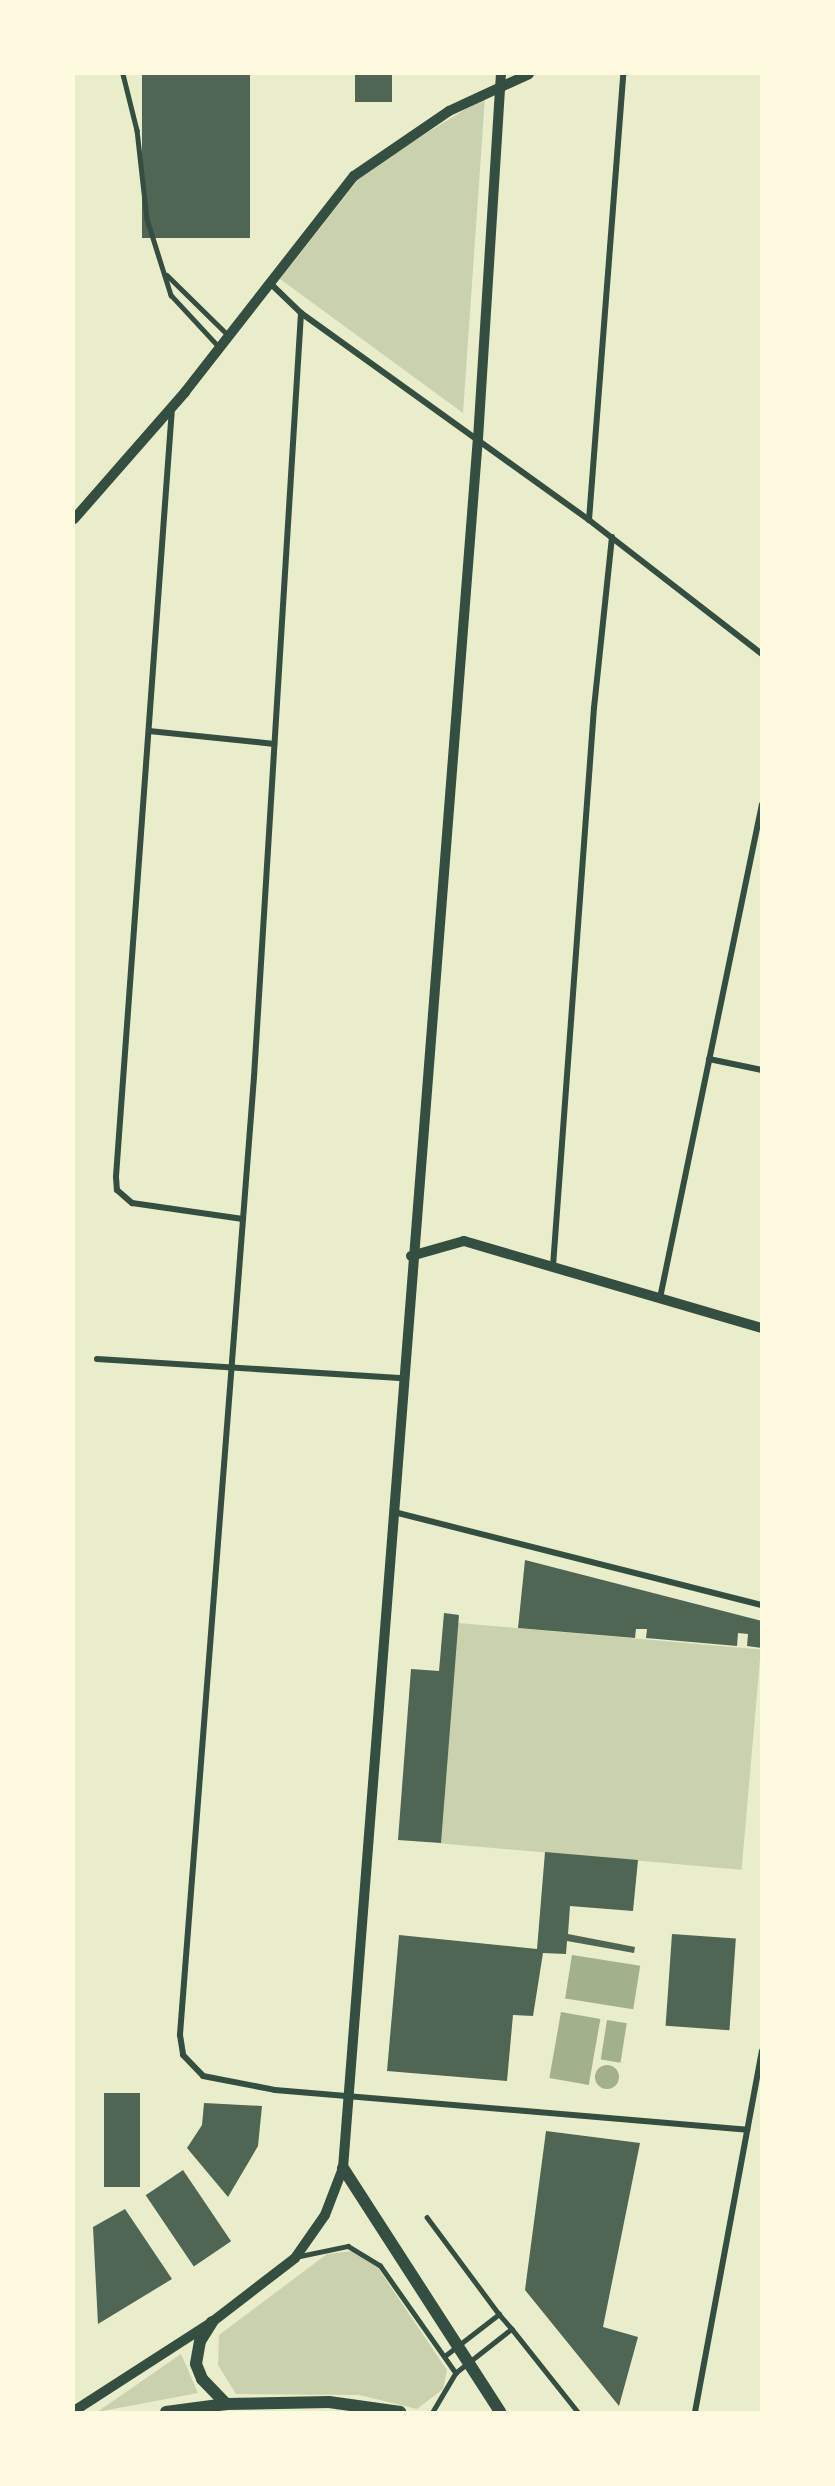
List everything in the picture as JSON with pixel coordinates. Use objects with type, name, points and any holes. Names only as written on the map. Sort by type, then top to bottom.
[{"type":"main road","points":[[343,2168],[473,2363],[500,2412]]},
{"type":"main road","points":[[212,2322],[200,2341],[196,2364],[210,2390],[226,2404]]},
{"type":"main road","points":[[166,2412],[226,2404],[329,2402],[400,2412]]},
{"type":"street","points":[[74,2411],[212,2322],[295,2258],[325,2215],[343,2168],[351,2099],[411,1256],[478,439],[501,74]]},
{"type":"street","points":[[74,519],[172,408],[362,169],[443,115],[529,74]]},
{"type":"street","points":[[590,520],[623,74]]},
{"type":"street","points":[[271,284],[301,312],[590,520],[762,654]]},
{"type":"street","points":[[301,312],[243,1219],[180,2035],[183,2055],[203,2076],[351,2099],[747,2130]]},
{"type":"street","points":[[172,408],[117,1190],[132,1203],[243,1219]]},
{"type":"street","points":[[554,1266],[590,754],[612,537]]},
{"type":"street","points":[[149,731],[274,744]]},
{"type":"street","points":[[660,1298],[762,804]]},
{"type":"street","points":[[709,1059],[762,1070]]},
{"type":"street","points":[[411,1256],[464,1242],[554,1266],[762,1328]]},
{"type":"street","points":[[97,1359],[403,1378]]},
{"type":"street","points":[[394,1512],[762,1605]]},
{"type":"street","points":[[695,2412],[762,2051]]},
{"type":"lane","points":[[123,74],[137,130],[147,219],[178,308],[220,348]]},
{"type":"lane","points":[[167,274],[230,336]]},
{"type":"lane","points":[[427,2217],[499,2314],[578,2412]]},
{"type":"lane","points":[[295,2258],[334,2245],[364,2251],[446,2355],[456,2373]]},
{"type":"lane","points":[[446,2355],[499,2314]]},
{"type":"lane","points":[[433,2412],[456,2373],[473,2363],[512,2329]]},
{"type":"shaded area","points":[[485,97],[463,413],[280,279],[364,172]]},
{"type":"shaded area","points":[[458,1623],[761,1649],[742,1870],[439,1843]]},
{"type":"shaded area","points":[[572,1955],[640,1966],[633,2009],[565,1998]]},
{"type":"shaded area","points":[[561,2012],[600,2019],[589,2085],[549,2078]]},
{"type":"shaded area","points":[[607,2020],[627,2023],[620,2063],[601,2060]]},
{"type":"shaded area","points":[[607,2065],[616,2068],[619,2077],[616,2086],[607,2089],[598,2086],[595,2077],[598,2068]]},
{"type":"shaded area","points":[[354,2251],[376,2265],[447,2370],[443,2389],[417,2409],[359,2395],[236,2394],[218,2365],[219,2335],[327,2254]]},
{"type":"shaded area","points":[[181,2354],[198,2393],[97,2412]]},
{"type":"building","points":[[142,74],[250,74],[250,238],[142,238]]},
{"type":"building","points":[[355,74],[392,74],[392,102],[355,102]]},
{"type":"building","points":[[525,1560],[762,1621],[762,1648],[747,1646],[748,1634],[738,1633],[737,1646],[646,1638],[647,1629],[636,1629],[635,1638],[518,1628]]},
{"type":"building","points":[[444,1613],[459,1615],[441,1843],[398,1840],[411,1669],[439,1671]]},
{"type":"building","points":[[545,1852],[638,1860],[633,1911],[570,1906],[568,1934],[635,1947],[634,1953],[567,1941],[566,1954],[543,1953],[533,2016],[513,2015],[507,2081],[387,2071],[399,1935],[537,1949]]},
{"type":"building","points":[[672,1934],[736,1938],[729,2030],[666,2026]]},
{"type":"building","points":[[104,2093],[140,2093],[140,2187],[104,2187]]},
{"type":"building","points":[[204,2103],[262,2106],[258,2146],[228,2197],[187,2148],[202,2125]]},
{"type":"building","points":[[546,2131],[640,2143],[603,2327],[638,2337],[619,2406],[525,2290]]},
{"type":"building","points":[[183,2170],[231,2241],[194,2266],[146,2195]]},
{"type":"building","points":[[125,2209],[172,2279],[98,2324],[93,2227]]}]
